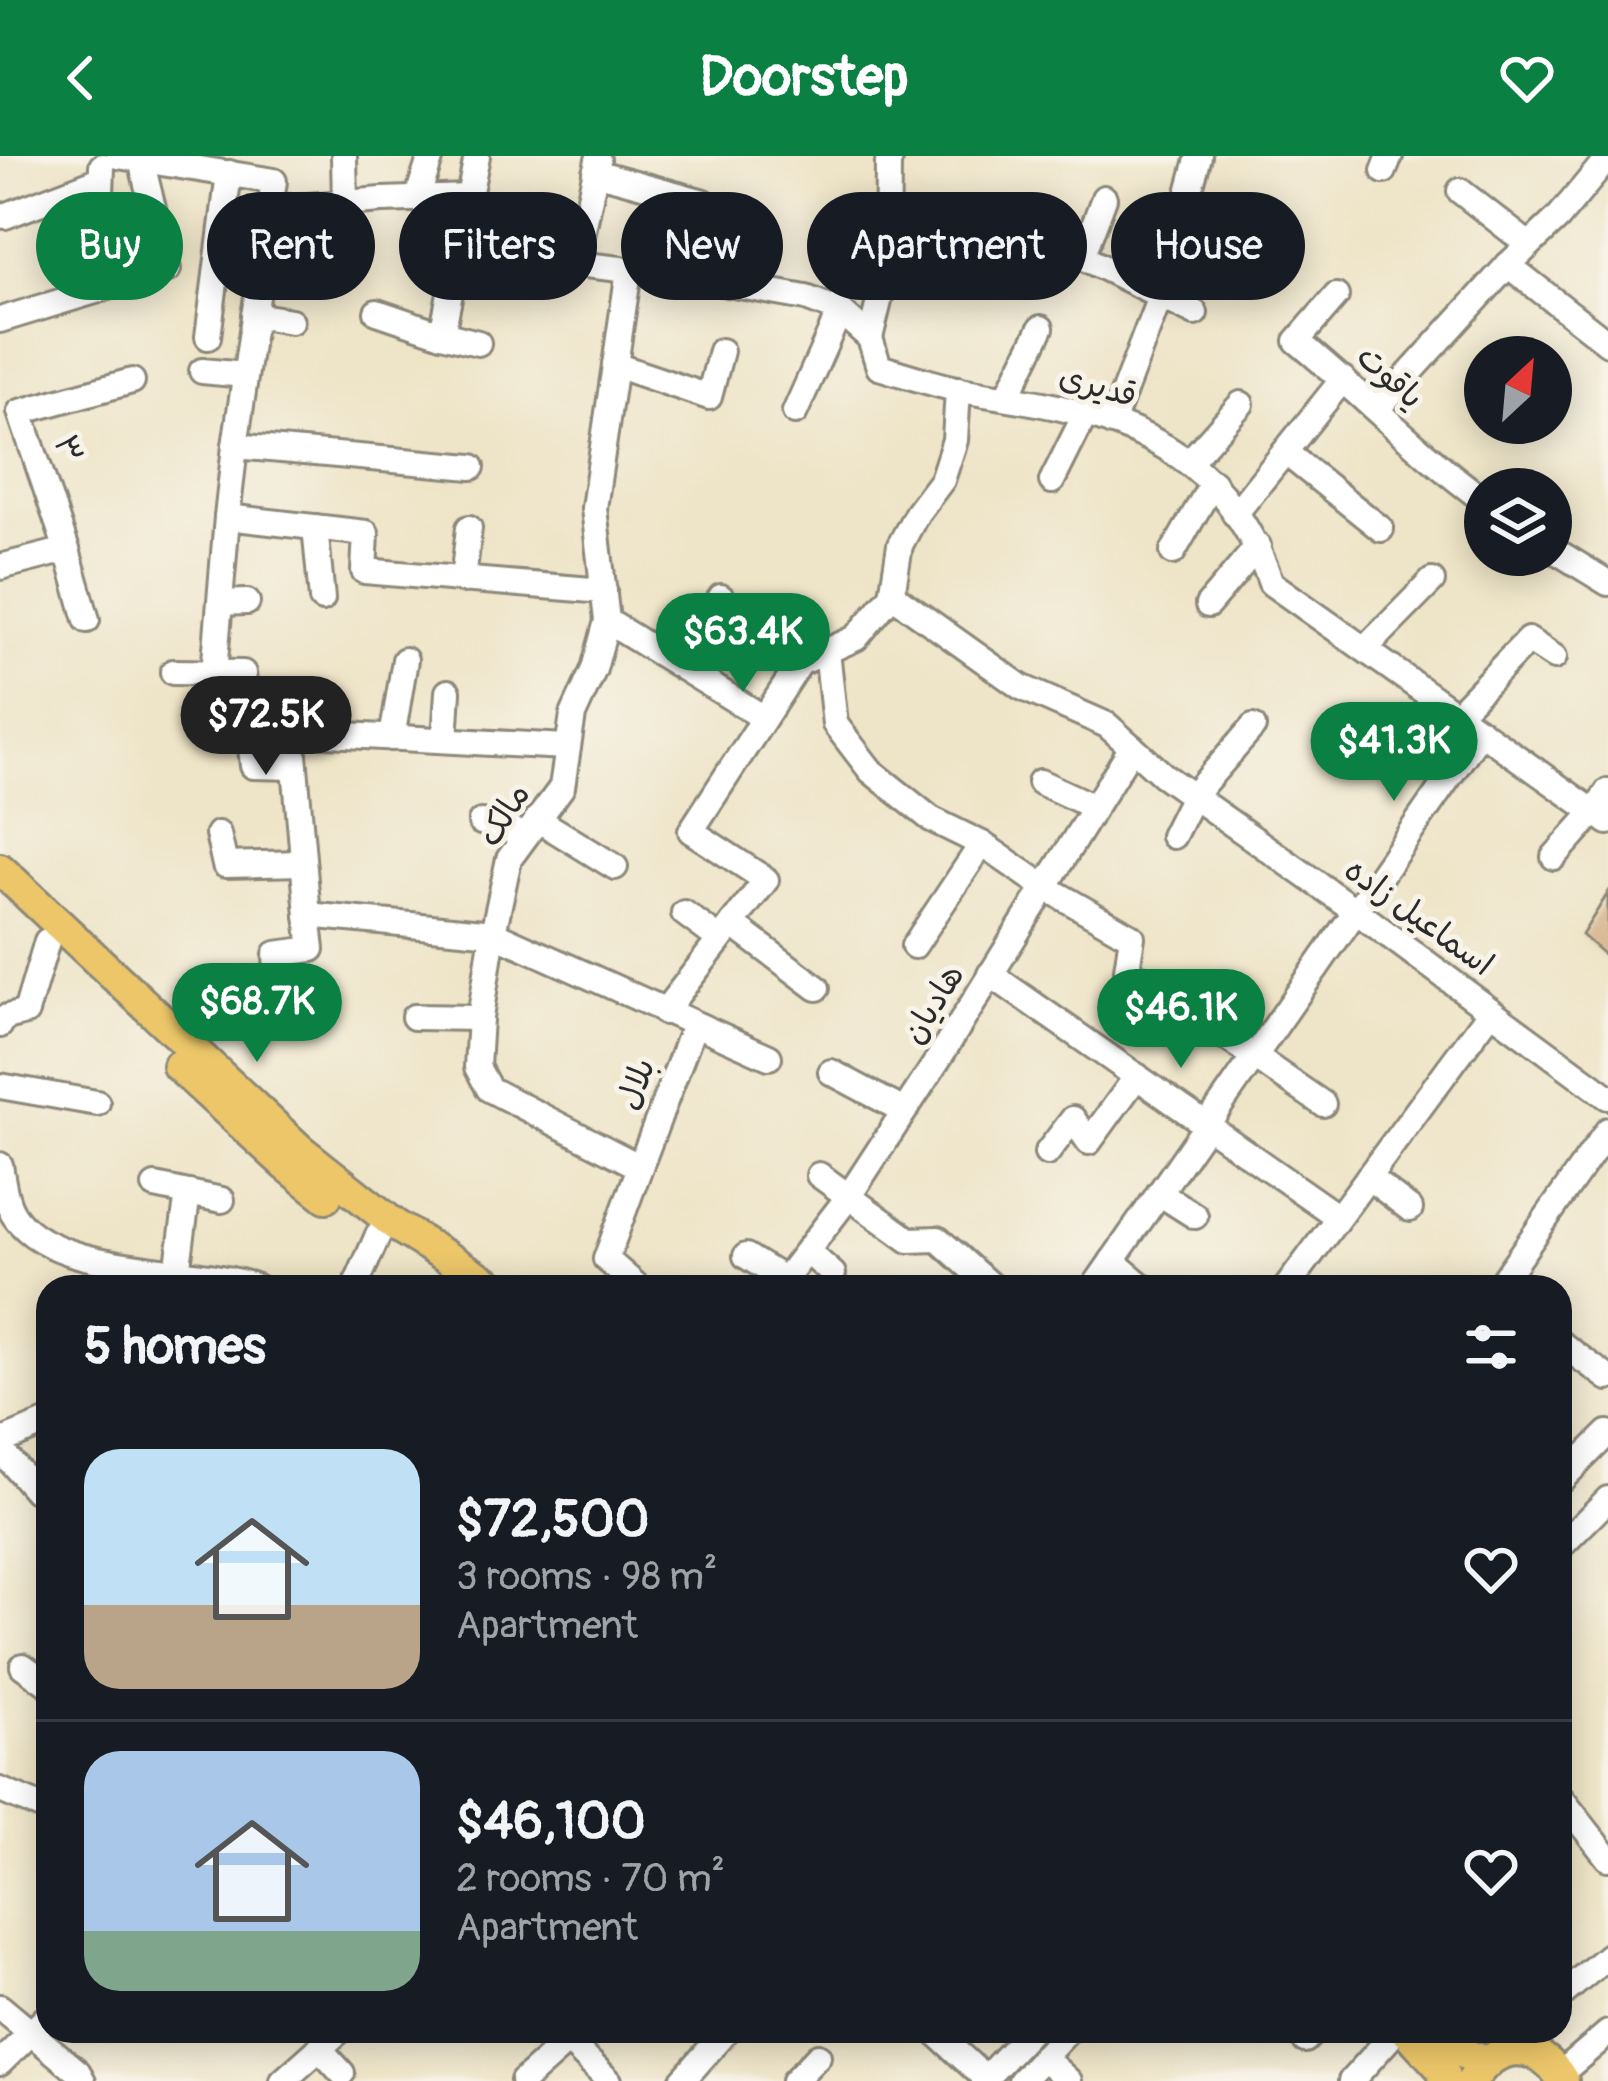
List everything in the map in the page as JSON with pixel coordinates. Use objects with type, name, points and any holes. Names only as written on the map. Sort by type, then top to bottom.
[{"type":"main road","points":[[0,869],[298,1148],[395,1225],[476,1275]]},
{"type":"main road","points":[[0,896],[286,1165],[440,1275]]},
{"type":"main road","points":[[1418,2043],[1442,2069],[1444,2081]]},
{"type":"main road","points":[[1449,2043],[1456,2050],[1499,2056],[1537,2053],[1561,2078]]},
{"type":"street","points":[[344,156],[345,192]]},
{"type":"street","points":[[418,192],[431,156]]},
{"type":"street","points":[[470,192],[476,156]]},
{"type":"street","points":[[889,192],[891,156]]},
{"type":"street","points":[[1189,192],[1199,156]]},
{"type":"street","points":[[0,320],[168,269],[129,158],[177,161],[274,181],[272,192]]},
{"type":"street","points":[[1377,410],[1508,265],[1558,218],[1608,158]]},
{"type":"street","points":[[597,164],[676,192]]},
{"type":"street","points":[[5,216],[102,168]]},
{"type":"street","points":[[208,337],[229,173]]},
{"type":"street","points":[[1460,191],[1529,245]]},
{"type":"street","points":[[1104,198],[1082,257],[1111,271]]},
{"type":"street","points":[[1508,265],[1608,343]]},
{"type":"street","name":"قدیری","points":[[783,294],[840,310],[870,338],[879,367],[1141,432],[1213,482],[1258,546],[1271,584],[1481,731],[1604,808]]},
{"type":"street","name":"یاقوت","points":[[1336,296],[1297,341],[1464,486]]},
{"type":"street","points":[[214,673],[235,446],[256,300]]},
{"type":"street","points":[[442,334],[449,300]]},
{"type":"street","name":"مالک","points":[[625,300],[594,508],[607,621],[594,669],[573,715],[562,787],[509,859],[480,1018],[477,1067],[489,1089],[640,1167]]},
{"type":"street","points":[[870,338],[879,300]]},
{"type":"street","points":[[1112,423],[1158,300]]},
{"type":"street","points":[[1171,300],[1195,313]]},
{"type":"street","points":[[795,412],[840,310]]},
{"type":"street","points":[[377,313],[478,343]]},
{"type":"street","points":[[254,315],[292,321]]},
{"type":"street","points":[[1007,397],[1041,328]]},
{"type":"street","points":[[615,365],[709,398],[721,351]]},
{"type":"street","points":[[202,371],[245,375]]},
{"type":"street","points":[[1235,514],[1343,379]]},
{"type":"street","name":"۳","points":[[67,550],[20,412],[132,381]]},
{"type":"street","points":[[664,1012],[766,880],[691,831],[800,663],[856,638],[892,595],[900,544],[942,480],[955,440],[958,389]]},
{"type":"street","points":[[1190,463],[1241,404]]},
{"type":"street","points":[[1052,481],[1085,415]]},
{"type":"street","points":[[235,446],[472,467]]},
{"type":"street","points":[[1285,452],[1381,529]]},
{"type":"street","points":[[1173,552],[1213,482]]},
{"type":"street","points":[[227,517],[366,533],[364,571],[604,591]]},
{"type":"street","points":[[315,527],[322,599]]},
{"type":"street","points":[[463,580],[469,529]]},
{"type":"street","points":[[1208,605],[1258,546]]},
{"type":"street","points":[[0,568],[67,550],[87,620]]},
{"type":"street","points":[[1572,561],[1608,583]]},
{"type":"street","points":[[1365,649],[1432,580]]},
{"type":"street","name":"اسماعیل زاده","points":[[892,595],[1021,687],[1107,725],[1163,775],[1608,1097]]},
{"type":"street","points":[[677,664],[721,597]]},
{"type":"street","points":[[220,603],[247,602]]},
{"type":"street","points":[[607,621],[764,718]]},
{"type":"street","points":[[1457,714],[1528,640],[1554,657]]},
{"type":"street","points":[[827,651],[835,724],[871,771],[932,819],[982,844],[1132,937],[1127,968],[1323,1104]]},
{"type":"street","points":[[392,738],[405,660]]},
{"type":"street","points":[[172,672],[243,673],[253,766],[295,767]]},
{"type":"street","points":[[446,740],[448,692]]},
{"type":"street","points":[[1173,836],[1193,796],[1253,728]]},
{"type":"street","points":[[1103,1275],[1481,731]]},
{"type":"street","points":[[278,997],[276,954],[312,949],[292,732],[566,747]]},
{"type":"street","name":"هادیان","points":[[788,1275],[904,1111],[1132,748]]},
{"type":"street","points":[[1040,782],[1094,807]]},
{"type":"street","points":[[1555,857],[1604,808]]},
{"type":"street","points":[[481,823],[532,827],[615,867]]},
{"type":"street","points":[[218,834],[226,865],[303,863]]},
{"type":"street","points":[[914,946],[982,844]]},
{"type":"street","points":[[684,913],[726,932],[818,988]]},
{"type":"street","points":[[308,915],[494,932],[769,1057]]},
{"type":"street","points":[[1,1020],[26,1012],[47,941]]},
{"type":"street","points":[[990,974],[1338,1217]]},
{"type":"street","points":[[1296,1275],[1491,1011]]},
{"type":"street","points":[[413,1017],[480,1018]]},
{"type":"street","name":"بلال","points":[[640,1167],[694,1024]]},
{"type":"street","points":[[831,1072],[904,1111]]},
{"type":"street","points":[[1048,1153],[1072,1119],[1089,1142],[1137,1076]]},
{"type":"street","points":[[0,1086],[97,1103]]},
{"type":"street","points":[[1506,1275],[1608,1130]]},
{"type":"street","points":[[0,1165],[1,1192],[16,1219],[43,1241],[93,1260],[193,1275]]},
{"type":"street","points":[[624,1275],[606,1259],[640,1167]]},
{"type":"street","points":[[819,1175],[909,1240],[938,1240],[978,1275]]},
{"type":"street","points":[[1368,1177],[1411,1209]]},
{"type":"street","points":[[155,1186],[222,1200]]},
{"type":"street","points":[[177,1272],[188,1193]]},
{"type":"street","points":[[1160,1193],[1195,1216]]},
{"type":"street","points":[[360,1275],[378,1235]]},
{"type":"street","points":[[807,1251],[833,1274]]},
{"type":"street","points":[[746,1256],[771,1275]]},
{"type":"street","points":[[1112,1262],[1128,1275]]},
{"type":"street","points":[[1572,1352],[1608,1378]]},
{"type":"street","points":[[35,1490],[0,1445],[36,1428]]},
{"type":"street","points":[[1572,1469],[1608,1432]]},
{"type":"street","points":[[1572,1538],[1603,1515]]},
{"type":"street","points":[[22,1666],[36,1676]]},
{"type":"street","points":[[0,1790],[36,1805]]},
{"type":"street","points":[[1572,1812],[1608,1858]]},
{"type":"street","points":[[1572,1985],[1608,1957]]},
{"type":"street","points":[[0,2007],[36,2023]]},
{"type":"street","points":[[0,2063],[36,2029]]},
{"type":"street","points":[[1561,2078],[1608,2033]]},
{"type":"street","points":[[55,2043],[83,2081]]},
{"type":"street","points":[[283,2081],[324,2043]]},
{"type":"street","points":[[333,2043],[342,2073]]},
{"type":"street","points":[[523,2081],[557,2043]]},
{"type":"street","points":[[570,2043],[609,2081]]},
{"type":"street","points":[[682,2081],[716,2043]]},
{"type":"street","points":[[946,2043],[984,2080],[1019,2043]]},
{"type":"street","points":[[1021,2081],[1056,2043]]},
{"type":"street","points":[[1351,2081],[1385,2043]]},
{"type":"street","points":[[794,2081],[818,2056]]},
{"type":"street","points":[[1043,2057],[1069,2081]]},
{"type":"building","points":[[1608,893],[1608,958],[1582,935]]}]
